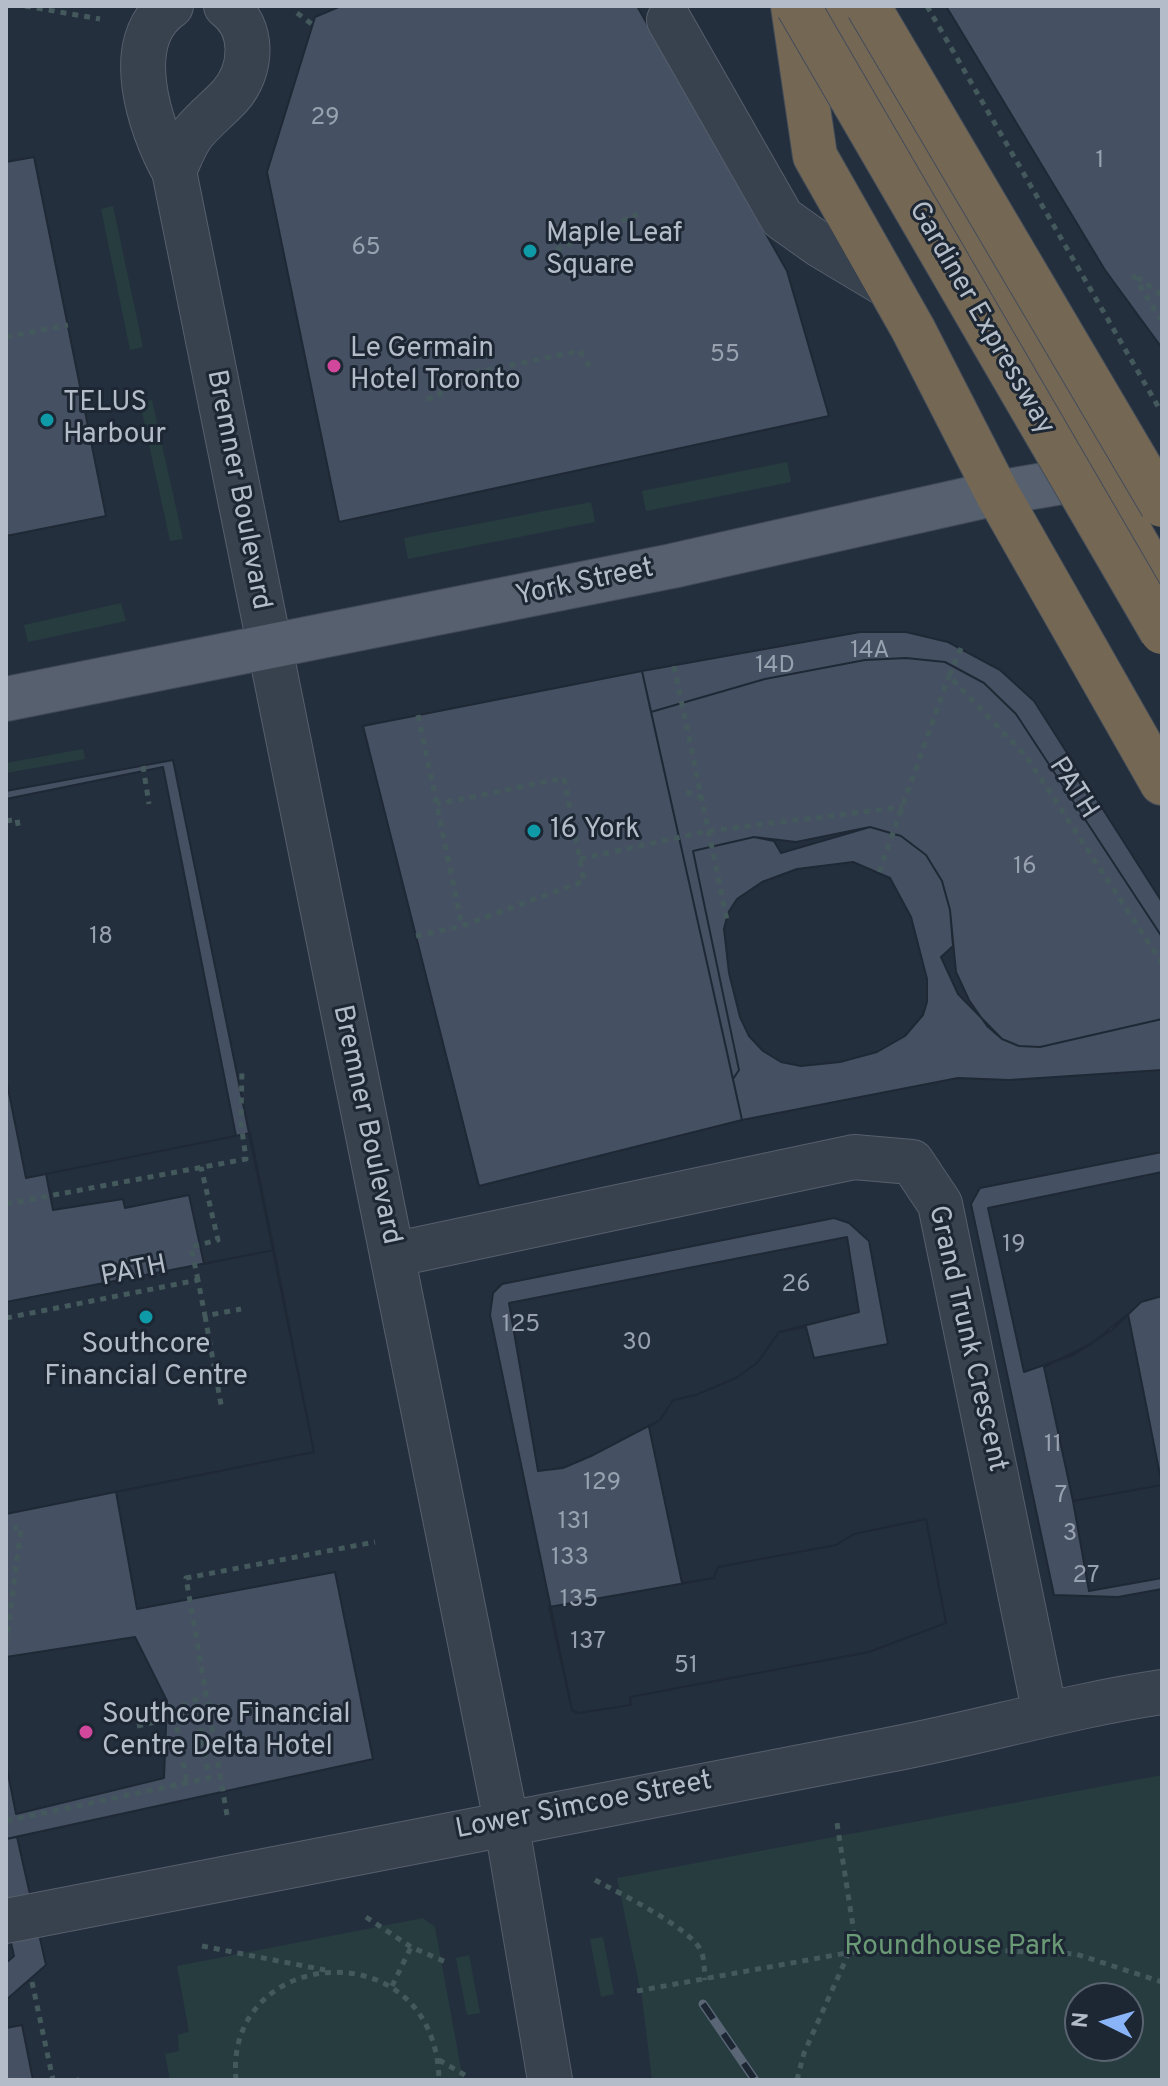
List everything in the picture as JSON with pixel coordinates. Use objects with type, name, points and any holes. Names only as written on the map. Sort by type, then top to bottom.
[{"type":"highway","points":[[796,6],[815,156],[997,493],[1162,783]]},
{"type":"highway","name":"Gardiner Expressway","points":[[796,6],[1162,632]]},
{"type":"highway","points":[[827,6],[1162,588]]},
{"type":"highway","points":[[868,6],[1162,505]]},
{"type":"main road","name":"York Street","points":[[6,699],[657,569],[997,493],[1097,477],[1162,462]]},
{"type":"street","name":"Bremner Boulevard","points":[[171,6],[152,28],[144,62],[145,90],[155,138],[174,171],[506,1821],[550,2080]]},
{"type":"street","points":[[174,171],[196,130],[232,94],[245,68],[246,35],[239,18],[228,6]]},
{"type":"street","points":[[669,20],[782,218],[887,285]]},
{"type":"street","name":"Grand Trunk Crescent","points":[[392,1255],[854,1157],[912,1162],[940,1204],[1045,1714]]},
{"type":"street","name":"Lower Simcoe Street","points":[[6,1921],[506,1821],[908,1747],[1045,1714],[1162,1692]]},
{"type":"path","points":[[25,6],[100,19]]},
{"type":"path","points":[[927,6],[1159,408]]},
{"type":"path","points":[[297,13],[313,25]]},
{"type":"path","points":[[556,250],[638,214]]},
{"type":"path","points":[[1162,295],[1133,275],[1162,321]]},
{"type":"path","points":[[6,337],[68,325]]},
{"type":"path","points":[[427,399],[439,396],[447,378],[580,351],[590,367]]},
{"type":"path","points":[[879,872],[961,648]]},
{"type":"path","points":[[674,666],[727,920]]},
{"type":"path","name":"PATH","points":[[949,676],[1026,756],[1162,963]]},
{"type":"path","points":[[418,715],[462,926]]},
{"type":"path","points":[[143,766],[149,804]]},
{"type":"path","points":[[416,936],[462,926],[584,881],[564,778],[437,804]]},
{"type":"path","points":[[686,792],[701,797]]},
{"type":"path","points":[[694,798],[701,797]]},
{"type":"path","points":[[580,859],[708,831],[903,807]]},
{"type":"path","points":[[6,821],[17,819],[19,831]]},
{"type":"path","points":[[6,1204],[246,1159],[241,1123],[242,1068]]},
{"type":"path","points":[[198,1280],[191,1247],[218,1240],[201,1167]]},
{"type":"path","name":"PATH","points":[[6,1318],[198,1280],[222,1410]]},
{"type":"path","points":[[205,1316],[241,1309]]},
{"type":"path","points":[[6,1644],[21,1528],[14,1528]]},
{"type":"path","points":[[227,1815],[186,1578],[375,1542]]},
{"type":"path","points":[[187,1783],[175,1718],[137,1726],[206,1695]]},
{"type":"path","points":[[6,1821],[209,1778],[196,1699]]},
{"type":"path","points":[[797,2080],[822,2011],[852,1952],[855,1929],[837,1823]]},
{"type":"path","points":[[595,1880],[645,1907],[697,1945],[704,1957],[705,1980]]},
{"type":"path","points":[[366,1917],[411,1947],[448,1963]]},
{"type":"path","points":[[202,1946],[370,1976],[392,1986],[418,2010],[428,2025],[438,2059],[439,2080]]},
{"type":"path","points":[[392,1986],[411,1947]]},
{"type":"path","points":[[637,1991],[852,1952],[964,1949],[1065,1952],[1107,1962],[1162,1982]]},
{"type":"path","points":[[236,2080],[238,2048],[247,2025],[260,2005],[278,1989],[299,1977],[326,1970]]},
{"type":"path","points":[[32,1982],[53,2080]]},
{"type":"path","points":[[438,2059],[470,2078]]},
{"type":"green space","points":[[113,206],[143,347],[130,350],[101,209]]},
{"type":"green space","points":[[152,400],[183,539],[170,541],[140,403]]},
{"type":"green space","points":[[787,462],[791,482],[646,511],[642,491]]},
{"type":"green space","points":[[591,502],[595,522],[408,559],[404,538]]},
{"type":"green space","points":[[121,603],[126,621],[28,642],[24,625]]},
{"type":"green space","points":[[83,749],[85,759],[6,773],[6,763]]},
{"type":"green space","name":"Roundhouse Park","points":[[1162,1775],[1162,2080],[652,2080],[642,1998],[617,1878]]},
{"type":"green space","points":[[423,1918],[435,1927],[463,2080],[170,2080],[165,2054],[179,2051],[178,2035],[189,2032],[177,1966]]},
{"type":"green space","points":[[603,1937],[614,1994],[601,1997],[590,1939]]},
{"type":"green space","points":[[469,1955],[480,2013],[467,2015],[456,1958]]},
{"type":"building","name":"Maple Leaf Square","points":[[341,6],[637,6],[787,271],[829,416],[339,522],[267,172],[315,17]]},
{"type":"building","points":[[946,6],[1162,6],[1162,348],[1105,270]]},
{"type":"building","name":"TELUS Harbour","points":[[34,157],[106,516],[6,536],[6,162]]},
{"type":"building","points":[[860,632],[906,632],[948,642],[1000,670],[1034,701],[1162,902],[1162,937],[1016,714],[984,683],[945,662],[906,658],[865,660],[765,679],[651,712],[642,671]]},
{"type":"building","points":[[906,658],[945,662],[984,683],[1016,714],[1162,937],[1162,1019],[1040,1047],[1019,1046],[1002,1039],[958,994],[941,957],[953,946],[950,910],[942,881],[926,855],[901,836],[870,827],[781,853],[774,841],[754,837],[693,851],[739,1070],[733,1079],[651,712],[765,679],[865,660]]},
{"type":"building","name":"16 York","points":[[642,671],[742,1120],[479,1186],[363,726]]},
{"type":"building","name":"Southcore Financial Centre","points":[[173,760],[314,1452],[116,1492],[137,1609],[335,1572],[373,1759],[6,1839],[6,791]]},
{"type":"building","points":[[163,767],[236,1136],[26,1178],[6,1078],[6,799]]},
{"type":"building","points":[[870,827],[901,836],[926,855],[942,881],[950,910],[956,972],[969,1000],[987,1026],[1002,1039],[1019,1046],[1040,1047],[1162,1019],[1162,1070],[1009,1080],[958,1078],[742,1120],[733,1079],[739,1070],[693,851],[754,837],[796,842]],"holes":[[[853,862],[890,878],[911,917],[927,979],[927,1002],[923,1015],[905,1036],[877,1052],[840,1062],[801,1066],[781,1062],[763,1051],[749,1036],[740,1017],[729,973],[724,929],[728,913],[737,899],[762,882],[797,869]]]},
{"type":"building","points":[[250,1133],[274,1250],[204,1264],[189,1195],[125,1208],[123,1199],[53,1210],[46,1174]]},
{"type":"building","points":[[1162,1152],[1162,1589],[1118,1597],[1054,1595],[971,1204],[980,1188]]},
{"type":"building","points":[[1162,1172],[1162,1296],[1141,1302],[1112,1330],[1073,1355],[1024,1372],[988,1208]]},
{"type":"building","points":[[834,1218],[849,1223],[869,1241],[888,1344],[814,1358],[806,1327],[779,1332],[757,1363],[736,1378],[696,1395],[673,1400],[660,1420],[649,1427],[682,1583],[714,1578],[718,1567],[836,1545],[854,1534],[926,1519],[946,1623],[869,1652],[630,1697],[631,1705],[578,1713],[572,1710],[490,1315],[493,1293],[502,1284]]},
{"type":"building","points":[[847,1237],[859,1312],[779,1332],[757,1363],[736,1378],[696,1395],[673,1400],[660,1420],[591,1456],[563,1468],[538,1471],[509,1303]]},
{"type":"building","points":[[274,1250],[314,1452],[6,1514],[6,1302]]},
{"type":"building","points":[[1128,1314],[1162,1485],[1073,1501],[1044,1367],[1091,1344]]},
{"type":"building","points":[[1162,1485],[1162,1578],[1089,1591],[1073,1501]]},
{"type":"building","points":[[926,1519],[946,1623],[869,1652],[630,1697],[631,1705],[578,1713],[572,1710],[549,1607],[714,1578],[718,1567],[836,1545],[854,1534]]},
{"type":"building","name":"Southcore Financial Centre Delta Hotel","points":[[135,1637],[167,1701],[164,1778],[16,1814],[6,1763],[6,1657]]},
{"type":"building","points":[[17,1837],[46,1965],[6,2000],[6,1963],[14,1956],[6,1921],[6,1839]]},
{"type":"building","points":[[22,2025],[33,2080],[6,2080],[6,2028]]},
{"type":"railway","points":[[703,2004],[755,2080]]},
{"type":"place","name":"Maple Leaf Square","points":[[530,251]]},
{"type":"place","name":"Le Germain Hotel Toronto","points":[[334,366]]},
{"type":"place","name":"TELUS Harbour","points":[[47,420]]},
{"type":"place","name":"16 York","points":[[534,831]]},
{"type":"place","name":"Southcore Financial Centre","points":[[146,1317]]},
{"type":"place","name":"Southcore Financial Centre Delta Hotel","points":[[86,1732]]}]
